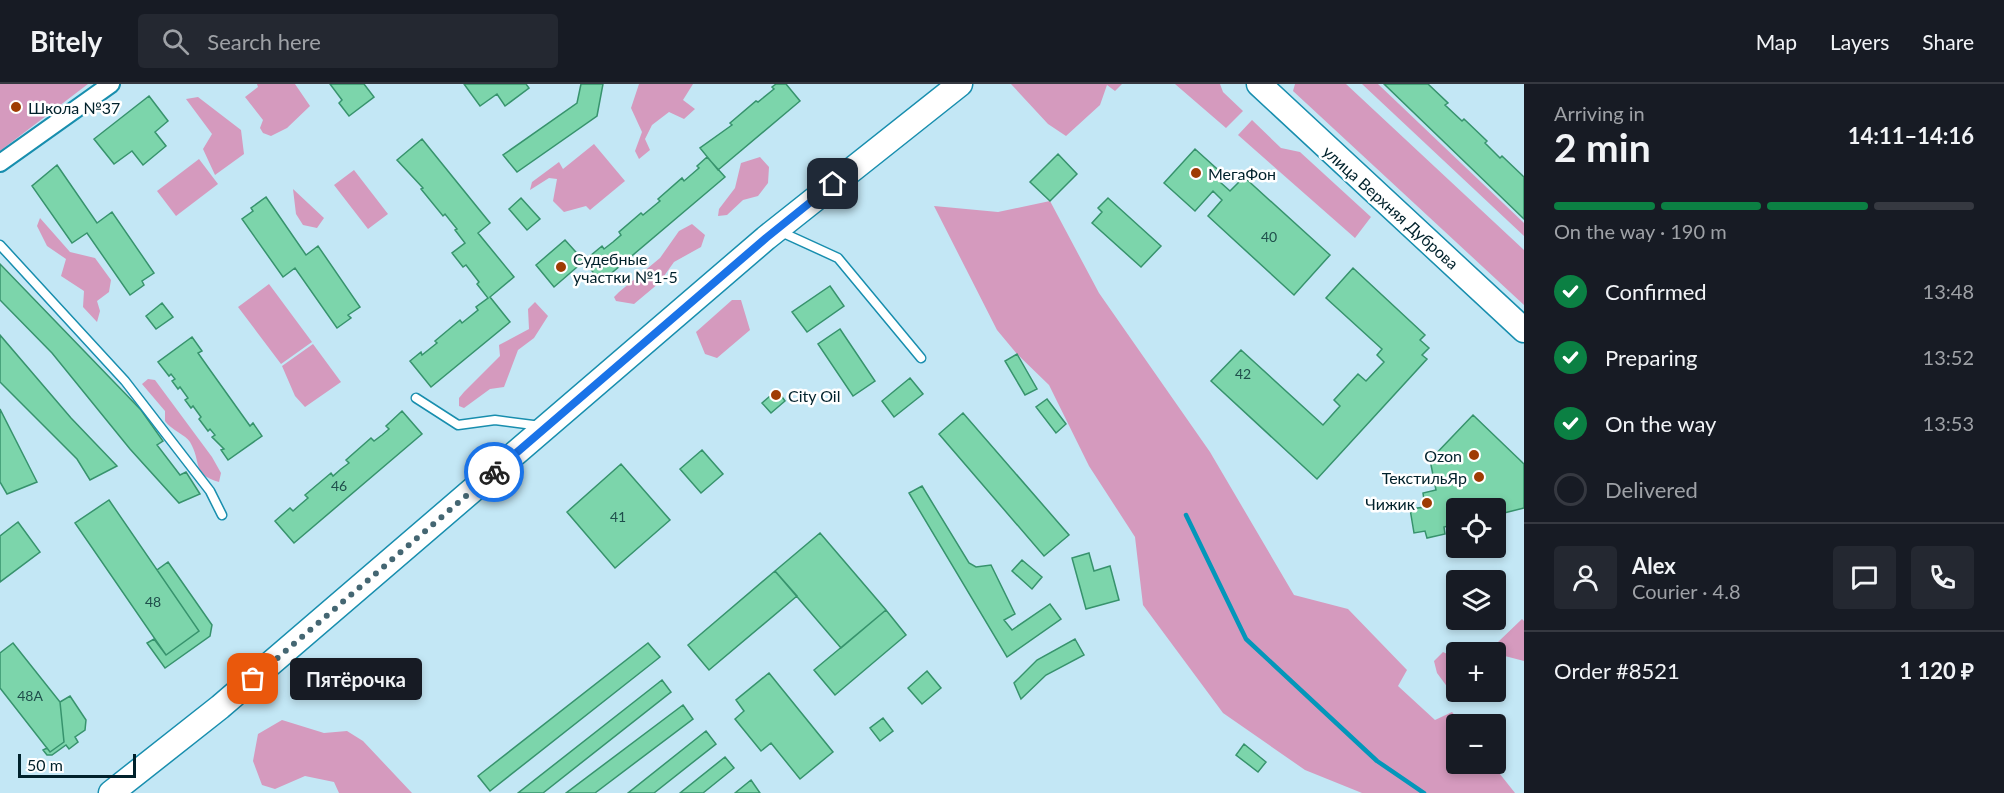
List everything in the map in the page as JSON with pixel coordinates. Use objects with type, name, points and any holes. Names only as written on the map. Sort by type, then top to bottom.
[{"type":"street","points":[[0,163],[111,84]]},
{"type":"street","points":[[111,793],[220,707],[777,230],[960,84]]},
{"type":"street","name":"улица Верхняя Дуброва","points":[[1259,84],[1524,330]]},
{"type":"lane","points":[[777,230],[838,258],[921,358]]},
{"type":"lane","points":[[0,245],[125,381],[210,490],[222,515]]},
{"type":"lane","points":[[416,398],[458,425],[495,420],[547,427]]},
{"type":"shaded area","points":[[0,84],[88,84],[0,151]]},
{"type":"shaded area","points":[[257,84],[295,84],[310,106],[287,128],[271,136],[263,133],[260,128],[263,120],[245,97],[258,87]]},
{"type":"shaded area","points":[[639,84],[693,84],[683,100],[695,109],[684,119],[669,112],[652,125],[645,139],[650,150],[639,159],[635,151],[642,132],[631,108]]},
{"type":"shaded area","points":[[1011,84],[1122,84],[1115,91],[1107,85],[1100,105],[1066,136],[1048,124]]},
{"type":"shaded area","points":[[1175,84],[1220,84],[1223,92],[1243,111],[1226,128]]},
{"type":"shaded area","points":[[1295,84],[1346,84],[1524,250],[1524,305],[1293,91]]},
{"type":"shaded area","points":[[1362,84],[1378,84],[1524,223],[1524,236]]},
{"type":"shaded area","points":[[198,97],[241,130],[244,154],[215,175],[203,149],[212,134],[186,99]]},
{"type":"shaded area","points":[[1252,120],[1281,148],[1300,152],[1371,217],[1355,238],[1238,135]]},
{"type":"shaded area","points":[[594,144],[625,181],[590,210],[586,206],[564,212],[553,201],[557,179],[549,178],[530,190],[532,182],[559,162],[563,169]]},
{"type":"shaded area","points":[[760,157],[769,167],[768,183],[758,196],[743,200],[727,215],[718,216],[719,209],[735,188],[741,163]]},
{"type":"shaded area","points":[[199,159],[218,184],[176,216],[157,191]]},
{"type":"shaded area","points":[[354,170],[388,214],[368,229],[334,185]]},
{"type":"shaded area","points":[[293,189],[324,218],[317,228],[303,225],[296,214]]},
{"type":"shaded area","points":[[1050,201],[1099,293],[1210,452],[1294,595],[1348,609],[1407,670],[1398,686],[1435,720],[1446,715],[1446,774],[1500,774],[1515,793],[1362,793],[1305,770],[1223,713],[1143,605],[1135,537],[1089,466],[1049,385],[1017,354],[997,330],[934,206],[998,212]]},
{"type":"shaded area","points":[[40,218],[70,252],[95,258],[111,280],[109,292],[97,301],[100,311],[97,322],[83,307],[84,291],[61,276],[66,259],[47,246],[37,226]]},
{"type":"shaded area","points":[[692,224],[705,235],[701,247],[674,262],[659,283],[634,304],[616,301],[614,297],[660,258],[679,231]]},
{"type":"shaded area","points":[[269,284],[312,342],[281,364],[238,307]]},
{"type":"shaded area","points":[[732,300],[741,300],[750,330],[717,358],[705,354],[696,332]]},
{"type":"shaded area","points":[[535,302],[548,316],[534,338],[518,350],[504,387],[490,389],[464,408],[459,406],[459,398],[500,356],[499,345],[529,329],[528,309]]},
{"type":"shaded area","points":[[313,344],[341,382],[305,407],[295,396],[282,366]]},
{"type":"shaded area","points":[[148,379],[155,380],[212,457],[221,473],[219,482],[204,475],[198,466],[190,442],[165,421],[165,411],[142,384]]},
{"type":"shaded area","points":[[1522,619],[1524,621],[1524,661],[1506,656],[1506,642],[1498,642]]},
{"type":"shaded area","points":[[1443,652],[1446,653],[1446,685],[1437,673],[1434,661]]},
{"type":"shaded area","points":[[282,720],[324,733],[347,731],[363,741],[412,793],[339,793],[334,782],[305,776],[275,789],[262,785],[253,761],[258,734]]},
{"type":"building","points":[[330,84],[364,84],[374,97],[349,116],[339,103],[342,100]]},
{"type":"building","points":[[464,84],[526,84],[529,88],[505,106],[497,94],[480,106]]},
{"type":"building","points":[[581,84],[603,84],[597,116],[517,172],[503,155],[577,103]]},
{"type":"building","points":[[776,84],[786,84],[800,101],[718,170],[700,148],[732,125],[730,123],[774,89],[772,87]]},
{"type":"building","points":[[1384,84],[1428,84],[1448,103],[1445,105],[1462,121],[1464,119],[1487,141],[1485,143],[1500,158],[1502,156],[1524,177],[1524,219]]},
{"type":"building","points":[[149,96],[168,121],[155,132],[166,146],[143,165],[132,151],[114,164],[94,139]]},
{"type":"building","points":[[422,139],[490,223],[478,233],[514,277],[490,297],[510,322],[431,387],[410,361],[437,343],[435,341],[460,320],[462,323],[478,310],[476,307],[488,298],[466,265],[463,267],[452,253],[465,243],[455,230],[457,229],[445,214],[443,216],[421,189],[423,188],[397,160]]},
{"type":"building","points":[[1195,149],[1226,177],[1220,182],[1230,191],[1244,177],[1330,255],[1294,295],[1208,216],[1222,200],[1213,191],[1195,211],[1164,183]]},
{"type":"building","points":[[1058,154],[1077,174],[1050,201],[1030,182]]},
{"type":"building","points":[[707,157],[725,177],[601,282],[584,261],[602,246],[604,249],[613,242],[621,235],[619,232],[641,213],[643,215],[660,201],[658,199],[682,178],[684,181],[699,168],[697,166]]},
{"type":"building","points":[[57,165],[97,223],[112,212],[154,273],[142,281],[144,285],[130,295],[87,233],[72,243],[32,186]]},
{"type":"building","points":[[266,197],[306,255],[318,246],[360,307],[348,315],[351,318],[337,328],[295,268],[283,277],[242,219],[253,211],[251,208]]},
{"type":"building","points":[[521,198],[540,219],[527,230],[509,209]]},
{"type":"building","points":[[1108,198],[1161,246],[1141,267],[1092,223],[1102,212],[1098,208]]},
{"type":"building","points":[[565,240],[584,261],[554,287],[536,265]]},
{"type":"building","points":[[0,264],[141,410],[163,441],[157,445],[180,475],[186,472],[200,494],[179,503],[130,449],[52,353],[0,300]]},
{"type":"building","points":[[1353,268],[1425,335],[1420,340],[1429,348],[1422,355],[1427,359],[1317,479],[1211,381],[1241,350],[1323,425],[1340,406],[1334,400],[1358,374],[1366,381],[1384,362],[1377,355],[1382,349],[1326,298]]},
{"type":"building","points":[[830,286],[844,306],[807,332],[792,312]]},
{"type":"building","points":[[162,303],[173,317],[156,329],[146,316]]},
{"type":"building","points":[[840,329],[875,381],[853,396],[818,344]]},
{"type":"building","points":[[0,335],[71,418],[117,466],[90,480],[77,459],[0,382]]},
{"type":"building","points":[[192,337],[202,351],[198,353],[210,370],[250,426],[253,423],[262,436],[228,460],[221,450],[224,449],[212,437],[215,435],[210,429],[208,431],[193,406],[191,408],[185,400],[188,398],[172,381],[175,379],[171,374],[169,376],[158,362]]},
{"type":"building","points":[[1017,354],[1037,389],[1025,395],[1005,361]]},
{"type":"building","points":[[910,378],[923,394],[894,417],[882,401]]},
{"type":"building","points":[[777,390],[785,401],[771,413],[762,403]]},
{"type":"building","points":[[1047,399],[1066,424],[1056,433],[1036,407]]},
{"type":"building","points":[[0,409],[37,482],[7,494],[0,482]]},
{"type":"building","points":[[402,411],[422,434],[294,543],[275,521],[290,508],[293,511],[308,498],[305,495],[331,473],[333,476],[349,463],[346,460],[371,438],[374,441],[389,429],[386,426]]},
{"type":"building","points":[[963,413],[1069,535],[1044,556],[939,434]]},
{"type":"building","name":"ТекстильЯр","points":[[1473,415],[1524,464],[1524,508],[1506,512],[1506,498],[1446,498],[1445,534],[1427,538],[1425,531],[1414,533],[1410,509],[1425,507],[1423,493],[1436,490],[1430,460]]},
{"type":"building","points":[[702,450],[723,474],[701,493],[680,469]]},
{"type":"building","points":[[621,464],[670,520],[615,568],[567,512]]},
{"type":"building","points":[[922,486],[969,563],[976,567],[991,565],[1015,614],[1004,620],[1012,630],[1050,604],[1061,619],[1007,657],[909,493]]},
{"type":"building","points":[[109,500],[199,631],[166,655],[75,523]]},
{"type":"building","points":[[18,522],[40,552],[0,582],[0,536]]},
{"type":"building","points":[[820,533],[886,610],[841,648],[775,571]]},
{"type":"building","points":[[1089,553],[1094,571],[1110,566],[1119,600],[1086,609],[1072,558]]},
{"type":"building","points":[[1022,560],[1042,577],[1032,589],[1012,571]]},
{"type":"building","points":[[168,562],[212,625],[210,636],[165,668],[147,643],[154,639],[166,655],[199,631],[157,570]]},
{"type":"building","points":[[775,571],[797,596],[709,670],[688,645]]},
{"type":"building","points":[[886,610],[906,635],[835,695],[814,670]]},
{"type":"building","points":[[1075,639],[1084,655],[1046,675],[1021,699],[1014,683],[1037,660]]},
{"type":"building","points":[[13,643],[60,702],[64,742],[50,752],[0,688],[0,653]]},
{"type":"building","points":[[648,643],[660,657],[490,791],[478,776]]},
{"type":"building","points":[[927,671],[941,688],[922,704],[908,688]]},
{"type":"building","points":[[769,673],[833,752],[800,779],[771,743],[761,751],[735,719],[744,711],[736,700]]},
{"type":"building","points":[[662,680],[671,692],[543,793],[518,793]]},
{"type":"building","points":[[70,696],[86,720],[85,730],[75,737],[78,742],[69,749],[66,745],[52,755],[47,755],[43,750],[47,748],[50,752],[64,742],[60,702]]},
{"type":"building","points":[[683,705],[693,719],[595,793],[566,793]]},
{"type":"building","points":[[883,718],[893,731],[880,741],[870,728]]},
{"type":"building","points":[[706,731],[716,744],[654,793],[628,793]]},
{"type":"building","points":[[1244,744],[1266,762],[1258,772],[1236,755]]},
{"type":"building","points":[[725,757],[734,768],[703,793],[680,793]]},
{"type":"building","points":[[751,780],[760,793],[735,793]]},
{"type":"waterway","points":[[1186,515],[1246,639],[1377,761],[1424,793]]},
{"type":"way so far","points":[[253,679],[494,472]]},
{"type":"place","name":"Школа №37","points":[[16,107]]},
{"type":"place","name":"МегаФон","points":[[1196,173]]},
{"type":"place","name":"Судебные участки №1-5","points":[[561,267]]},
{"type":"place","name":"City Oil","points":[[776,395]]},
{"type":"place","name":"Ozon","points":[[1474,455]]},
{"type":"place","name":"ТекстильЯр","points":[[1479,477]]},
{"type":"place","name":"Чижик","points":[[1427,503]]},
{"type":"place","name":"Пятёрочка","points":[[253,679]]},
{"type":"route","points":[[494,472],[766,238],[833,184]]}]
